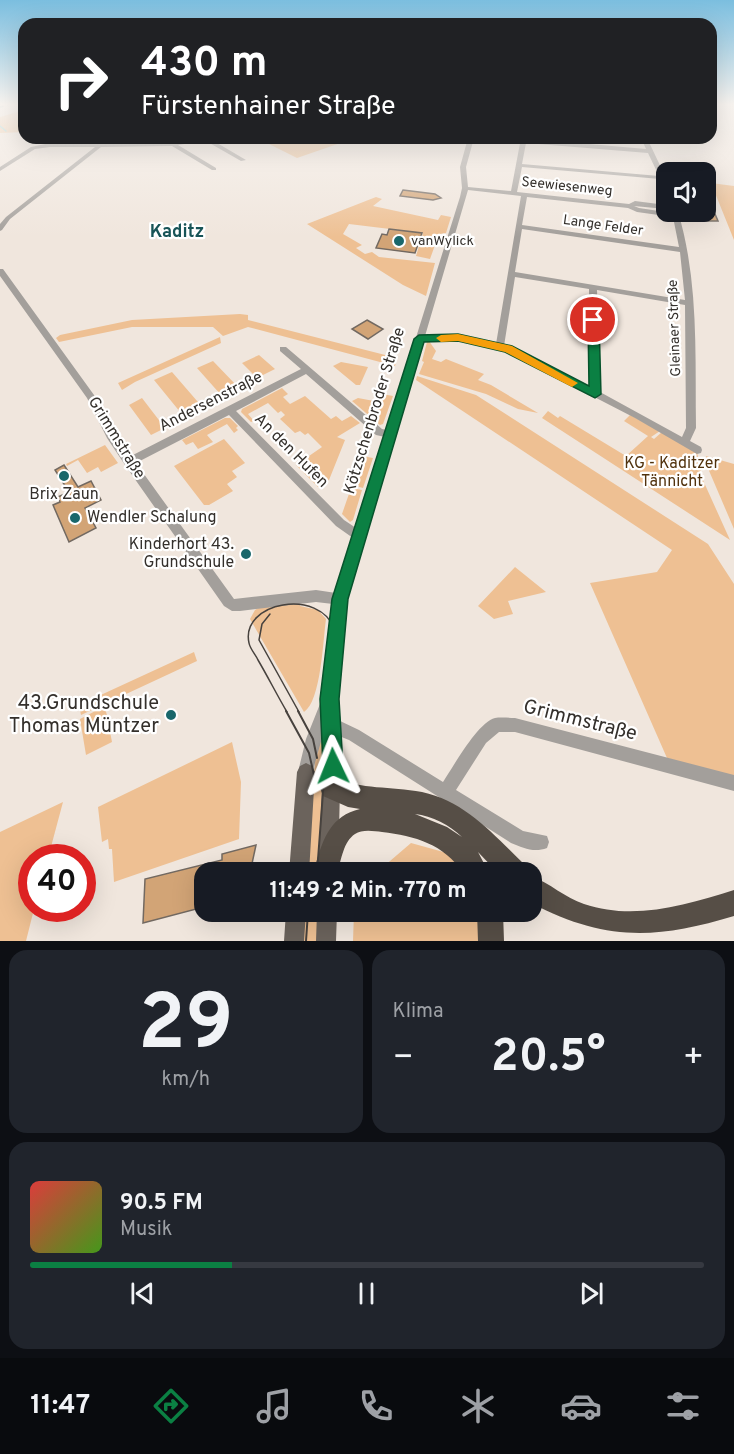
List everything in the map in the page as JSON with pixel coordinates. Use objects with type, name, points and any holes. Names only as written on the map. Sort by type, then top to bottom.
[{"type":"highway","points":[[331,788],[348,796],[424,804],[447,813],[467,825],[504,862]]},
{"type":"highway","points":[[329,862],[332,849],[342,831],[352,822],[366,819],[416,824],[437,832],[458,846],[469,862]]},
{"type":"highway","points":[[542,896],[566,913],[618,930],[656,927],[734,903]]},
{"type":"highway","points":[[490,922],[491,941]]},
{"type":"main road","name":"Kötzschenbroder Straße","points":[[300,862],[306,771]]},
{"type":"main road","name":"Kötzschenbroder Straße","points":[[328,862],[331,788]]},
{"type":"main road","points":[[294,941],[295,922]]},
{"type":"main road","points":[[326,941],[327,922]]},
{"type":"street","points":[[0,169],[33,149]]},
{"type":"street","points":[[0,229],[4,217],[94,149]]},
{"type":"street","points":[[180,149],[214,169]]},
{"type":"street","points":[[223,149],[243,160]]},
{"type":"street","name":"Kötzschenbroder Straße","points":[[331,788],[329,699],[340,599],[465,188],[463,167],[468,149]]},
{"type":"street","points":[[514,193],[522,149]]},
{"type":"street","points":[[625,149],[649,151],[656,164]]},
{"type":"street","points":[[519,165],[656,177]]},
{"type":"street","name":"Seewiesenweg","points":[[465,188],[630,206],[637,210],[656,212]]},
{"type":"street","points":[[500,347],[524,194]]},
{"type":"street","name":"Seewiesenweg","points":[[630,206],[635,203],[656,206]]},
{"type":"street","name":"Gleinaer Straße","points":[[677,222],[690,303],[691,428],[684,442]]},
{"type":"street","name":"Lange Felder","points":[[519,227],[683,250]]},
{"type":"street","name":"Grimmstraße","points":[[0,271],[91,397],[111,435],[129,462],[232,605],[316,596],[340,599]]},
{"type":"street","points":[[512,274],[690,303]]},
{"type":"street","points":[[593,286],[595,394]]},
{"type":"street","points":[[419,339],[453,337],[522,354],[697,450]]},
{"type":"street","points":[[283,349],[379,432],[390,435]]},
{"type":"street","name":"Andersenstraße","points":[[129,462],[307,370]]},
{"type":"street","name":"An den Hufen","points":[[230,410],[338,520],[358,535]]},
{"type":"street","name":"Kötzschenbroder Straße","points":[[306,771],[313,739],[329,699]]},
{"type":"street","points":[[331,725],[354,735],[517,837],[529,842],[541,842]]},
{"type":"street","name":"Grimmstraße","points":[[446,791],[481,738],[496,725],[514,725],[734,783]]},
{"type":"green space","points":[[279,149],[323,149],[297,158]]},
{"type":"green space","points":[[716,184],[734,186],[734,240],[716,195]]},
{"type":"green space","points":[[376,197],[382,199],[373,206],[438,220],[441,215],[451,217],[446,233],[439,234],[430,259],[416,256],[423,233],[349,224],[343,234],[362,245],[356,248],[365,254],[372,252],[379,257],[435,263],[426,296],[403,285],[307,224]]},
{"type":"green space","points":[[248,315],[248,320],[397,358],[395,366],[248,327],[223,336],[213,327],[132,327],[59,342],[56,338],[60,335],[132,320]]},
{"type":"green space","points":[[220,337],[221,343],[122,390],[118,383]]},
{"type":"green space","points":[[429,341],[436,351],[432,359],[441,362],[446,359],[484,374],[478,380],[491,385],[538,413],[518,409],[486,394],[419,374]]},
{"type":"green space","points":[[259,355],[275,369],[257,378],[242,363]]},
{"type":"green space","points":[[213,361],[238,387],[221,395],[197,368]]},
{"type":"green space","points":[[341,362],[368,367],[360,385],[356,385],[333,366]]},
{"type":"green space","points":[[172,372],[204,409],[185,418],[154,380]]},
{"type":"green space","points":[[417,376],[476,395],[708,544],[734,584],[734,778],[667,758],[590,583],[657,572],[672,550],[416,380]]},
{"type":"green space","points":[[282,388],[288,394],[283,397],[290,404],[305,396],[331,419],[336,416],[342,421],[351,416],[360,423],[337,437],[345,440],[329,480],[318,487],[296,465],[322,447],[308,433],[305,435],[300,431],[295,433],[280,419],[285,415],[281,411],[278,413],[268,403],[248,414],[254,421],[251,422],[241,412],[242,409]]},
{"type":"green space","points":[[377,393],[393,396],[383,424],[380,425],[352,401],[358,398],[374,401]]},
{"type":"green space","points":[[142,398],[165,428],[151,435],[129,405]]},
{"type":"green space","name":"KG - Kaditzer Tännicht","points":[[548,411],[626,456],[648,436],[624,421],[630,415],[660,431],[651,437],[654,439],[662,432],[697,452],[702,478],[730,540],[542,418]]},
{"type":"green space","points":[[225,418],[230,418],[238,426],[236,428],[238,430],[234,433],[227,424],[207,435],[213,442],[198,449],[193,442],[186,445],[182,440]]},
{"type":"green space","points":[[224,439],[245,463],[232,471],[237,477],[227,484],[233,491],[209,505],[204,505],[174,466]]},
{"type":"green space","points":[[105,445],[118,463],[101,472],[98,467],[87,473],[78,460],[67,466],[66,464]]},
{"type":"green space","points":[[362,456],[373,458],[363,488],[352,485]]},
{"type":"green space","points":[[706,456],[734,464],[734,529],[707,466]]},
{"type":"green space","points":[[351,488],[362,490],[353,520],[350,522],[342,514]]},
{"type":"green space","points":[[515,567],[546,592],[508,601],[513,614],[494,619],[478,606]]},
{"type":"green space","points":[[299,602],[300,606],[318,610],[326,619],[318,683],[310,706],[304,712],[250,619],[255,610],[260,607]]},
{"type":"green space","points":[[194,652],[197,661],[81,715],[79,705]]},
{"type":"green space","points":[[105,706],[112,742],[86,755],[80,719]]},
{"type":"green space","points":[[322,741],[326,743],[321,862],[307,862],[316,750],[318,743]]},
{"type":"green space","points":[[232,742],[241,782],[239,839],[114,882],[112,849],[109,849],[108,839],[102,842],[98,807]]},
{"type":"green space","points":[[63,802],[52,844],[18,844],[18,922],[31,922],[26,941],[0,941],[0,832]]},
{"type":"green space","points":[[411,843],[458,856],[461,862],[389,862]]},
{"type":"green space","points":[[303,922],[319,922],[318,941],[302,941]]},
{"type":"green space","points":[[354,922],[480,922],[480,941],[353,941]]},
{"type":"building","points":[[403,190],[435,194],[441,198],[433,200],[400,196]]},
{"type":"building","name":"vanWylick","points":[[389,229],[422,233],[415,253],[376,248],[382,234],[387,235]]},
{"type":"building","points":[[367,320],[383,329],[368,339],[352,329]]},
{"type":"building","name":"Wendler Schalung","points":[[64,465],[78,487],[91,481],[101,500],[85,508],[96,528],[69,542],[53,505],[60,502],[58,497],[69,492],[55,470]]},
{"type":"building","points":[[256,845],[252,862],[214,862],[222,860],[222,854]]},
{"type":"building","points":[[194,867],[194,910],[143,923],[145,879]]},
{"type":"tram line","points":[[287,712],[249,643],[249,629],[257,618],[268,610],[283,605],[299,604],[314,608],[327,617],[335,630],[335,657],[329,712]]},
{"type":"tram line","points":[[270,614],[262,624],[259,640],[299,712]]},
{"type":"tram line","points":[[286,711],[309,753],[316,784]]},
{"type":"tram line","points":[[298,711],[313,739],[317,758]]},
{"type":"tram line","points":[[318,862],[329,711]]},
{"type":"tram line","points":[[306,941],[307,922]]},
{"type":"slow traffic","points":[[441,338],[453,337],[508,349],[522,354],[572,383]]},
{"type":"place","name":"vanWylick","points":[[399,241]]},
{"type":"place","name":"Brix Zaun","points":[[64,476]]},
{"type":"place","name":"Wendler Schalung","points":[[75,518]]},
{"type":"place","name":"Kinderhort 43. Grundschule","points":[[246,554]]},
{"type":"place","name":"43.Grundschule Thomas Müntzer","points":[[171,715]]},
{"type":"district","name":"Kaditz","points":[[177,232]]},
{"type":"route","points":[[333,766],[329,699],[340,599],[419,339],[453,337],[508,349],[522,354],[595,394],[593,320]]}]
